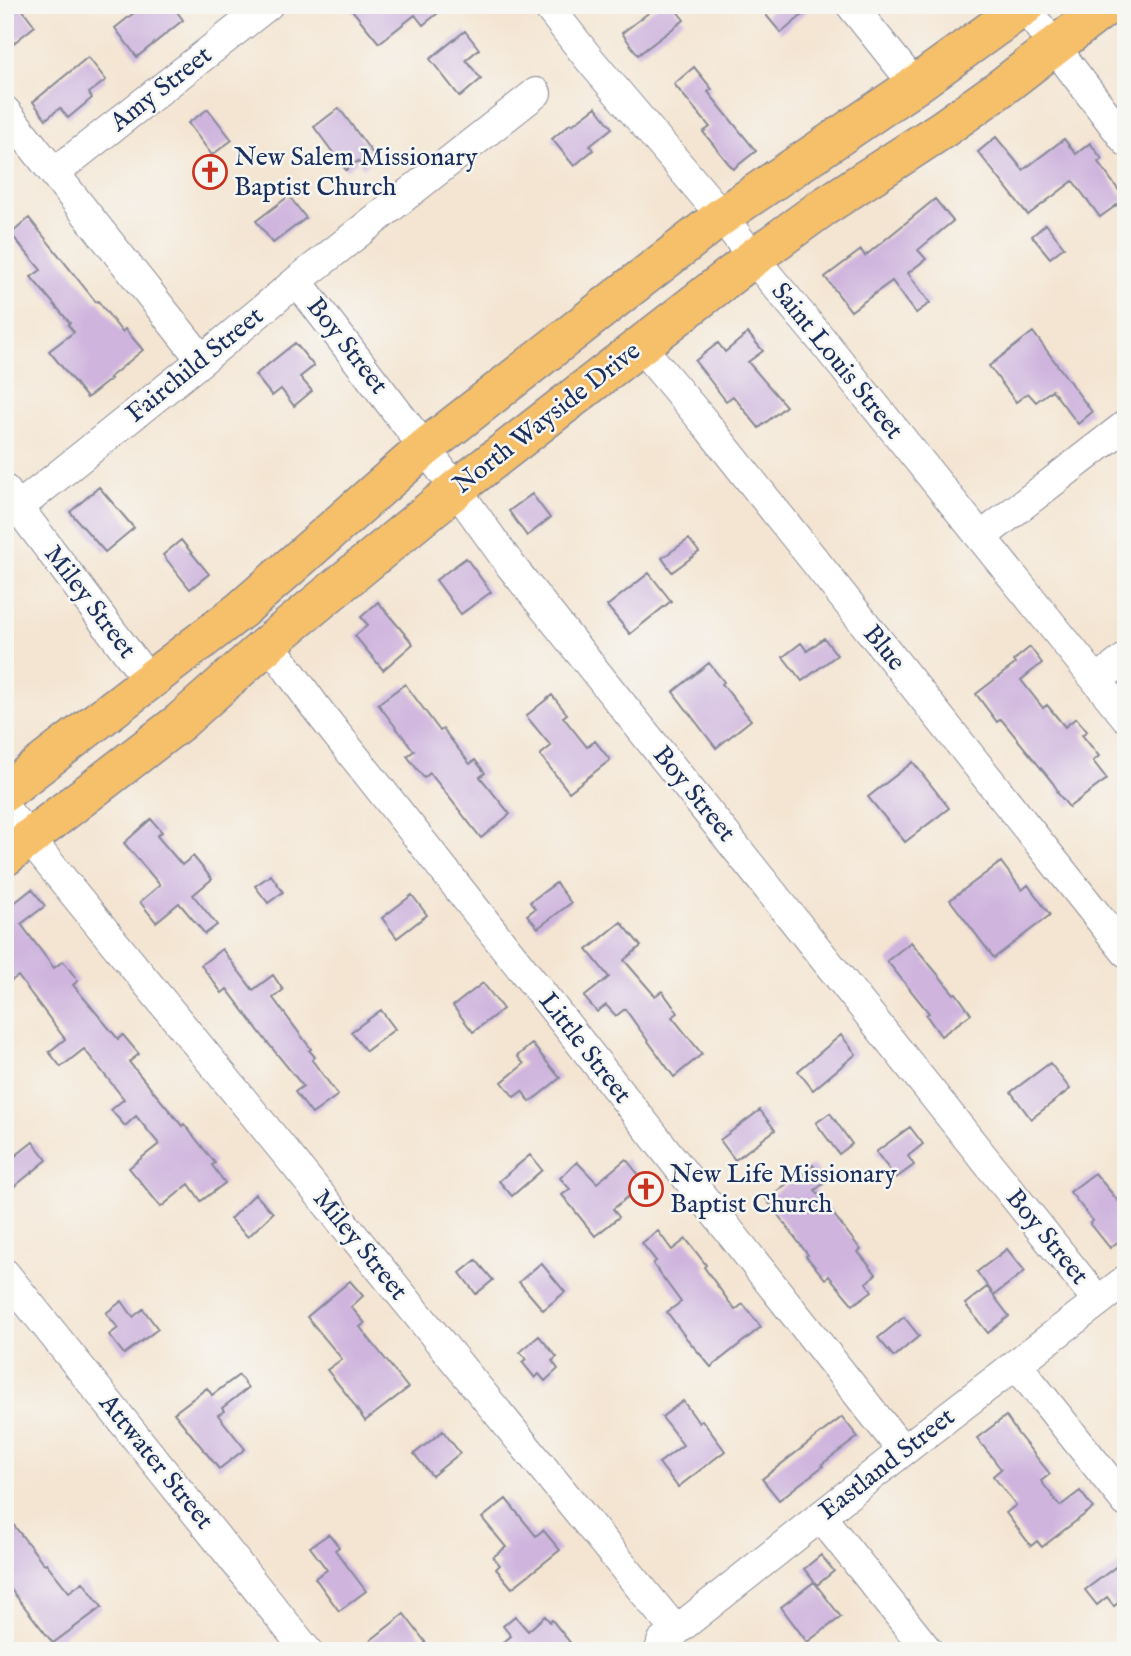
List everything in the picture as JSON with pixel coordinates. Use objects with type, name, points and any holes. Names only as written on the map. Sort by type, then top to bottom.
[{"type":"main road","name":"North Wayside Drive","points":[[17,847],[180,722],[269,643],[456,489],[753,258],[822,208],[943,129],[1108,5]]},
{"type":"main road","name":"North Wayside Drive","points":[[5,792],[241,610],[425,448],[722,216],[915,85],[1025,6]]},
{"type":"main road","points":[[149,681],[180,722]]},
{"type":"street","name":"Amy Street","points":[[54,173],[237,15],[268,5]]},
{"type":"street","name":"Saint Louis Street","points":[[547,5],[722,216],[753,258],[1126,717]]},
{"type":"street","points":[[851,5],[915,85]]},
{"type":"street","points":[[1025,6],[1126,141]]},
{"type":"street","name":"Fairchild Street","points":[[12,498],[202,360],[297,281],[536,93]]},
{"type":"street","points":[[5,111],[202,360]]},
{"type":"street","name":"Boy Street","points":[[297,281],[456,489],[511,566],[1098,1301]]},
{"type":"street","name":"Blue","points":[[640,346],[723,445],[1126,952]]},
{"type":"street","points":[[981,537],[1126,425]]},
{"type":"street","name":"Miley Street","points":[[12,498],[149,681]]},
{"type":"street","name":"Little Street","points":[[269,643],[316,708],[904,1451]]},
{"type":"street","points":[[1097,680],[1126,658]]},
{"type":"street","name":"Miley Street","points":[[5,808],[17,847],[667,1641]]},
{"type":"street","name":"Attwater Street","points":[[5,1274],[307,1651]]},
{"type":"street","name":"Eastland Street","points":[[650,1651],[667,1641],[904,1451],[1126,1280]]},
{"type":"street","points":[[1016,1364],[1126,1502]]},
{"type":"street","points":[[821,1517],[928,1651]]},
{"type":"building","points":[[5,5],[19,5],[35,26],[5,50]]},
{"type":"building","points":[[144,5],[172,5],[183,20],[137,57],[115,28]]},
{"type":"building","points":[[348,5],[448,5],[423,25],[415,15],[379,43]]},
{"type":"building","points":[[659,5],[672,5],[684,20],[638,55],[622,33]]},
{"type":"building","points":[[777,5],[814,5],[781,33],[766,15]]},
{"type":"building","points":[[465,31],[479,49],[466,60],[481,79],[460,97],[430,59]]},
{"type":"building","points":[[88,57],[106,80],[89,93],[92,98],[68,118],[60,108],[46,119],[33,102]]},
{"type":"building","points":[[694,67],[712,89],[708,92],[756,151],[733,169],[703,132],[710,127],[674,84]]},
{"type":"building","points":[[596,107],[612,128],[590,146],[593,150],[574,166],[552,139]]},
{"type":"building","points":[[339,108],[376,158],[363,168],[358,161],[346,170],[314,127]]},
{"type":"building","points":[[208,109],[232,140],[212,155],[188,123]]},
{"type":"building","points":[[996,137],[1023,170],[1064,139],[1076,154],[1090,143],[1102,159],[1098,162],[1125,199],[1100,217],[1073,181],[1028,215],[978,152]]},
{"type":"building","points":[[289,196],[306,218],[273,243],[256,221]]},
{"type":"building","points":[[935,199],[953,221],[918,250],[926,259],[908,273],[930,303],[916,313],[892,281],[851,311],[825,277],[861,250],[865,256]]},
{"type":"building","points":[[29,218],[96,302],[98,301],[122,332],[125,329],[143,350],[87,398],[49,351],[74,332],[68,325],[70,323],[31,277],[41,270],[11,234]]},
{"type":"building","points":[[1046,224],[1064,247],[1050,258],[1032,236]]},
{"type":"building","points":[[1033,332],[1092,412],[1078,424],[1052,390],[1036,402],[1028,393],[1016,402],[989,366]]},
{"type":"building","points":[[748,333],[763,351],[748,362],[786,406],[759,428],[733,396],[726,401],[695,361],[718,343],[725,352]]},
{"type":"building","points":[[295,343],[314,366],[300,377],[312,391],[294,406],[281,389],[272,396],[255,375]]},
{"type":"building","points":[[99,487],[134,528],[105,552],[70,512]]},
{"type":"building","points":[[532,494],[550,518],[527,536],[509,511]]},
{"type":"building","points":[[689,539],[699,552],[672,572],[662,558]]},
{"type":"building","points":[[181,540],[209,574],[190,589],[163,555]]},
{"type":"building","points":[[466,558],[491,592],[461,614],[436,580]]},
{"type":"building","points":[[649,573],[671,601],[630,634],[607,606]]},
{"type":"building","points":[[378,602],[413,644],[383,670],[355,636],[368,625],[361,617]]},
{"type":"building","points":[[824,638],[837,655],[802,681],[783,657],[801,643],[807,651]]},
{"type":"building","points":[[1030,647],[1042,663],[1021,680],[1043,708],[1047,705],[1065,727],[1076,718],[1087,731],[1082,735],[1099,756],[1093,761],[1107,779],[1069,807],[1001,719],[997,722],[976,694],[1015,664],[1013,661]]},
{"type":"building","points":[[709,663],[751,720],[716,748],[673,692]]},
{"type":"building","points":[[405,684],[440,731],[443,729],[470,764],[475,760],[485,773],[480,777],[510,814],[481,838],[430,773],[424,778],[407,756],[414,751],[378,704]]},
{"type":"building","points":[[552,695],[567,714],[563,717],[587,747],[595,741],[610,760],[569,792],[540,755],[551,746],[526,716]]},
{"type":"building","points":[[913,762],[949,808],[905,842],[868,797]]},
{"type":"building","points":[[151,819],[162,832],[157,836],[182,865],[193,856],[212,879],[193,895],[217,925],[205,934],[179,903],[156,922],[140,902],[160,885],[124,843]]},
{"type":"building","points":[[1001,862],[1022,890],[1028,885],[1050,915],[994,958],[950,900]]},
{"type":"building","points":[[271,875],[283,892],[268,903],[255,886]]},
{"type":"building","points":[[556,883],[571,903],[538,928],[527,915],[535,909],[530,902]]},
{"type":"building","points":[[32,889],[45,906],[21,924],[54,968],[63,961],[78,981],[73,985],[118,1039],[123,1035],[139,1054],[129,1062],[215,1163],[212,1165],[225,1183],[201,1201],[189,1184],[161,1207],[129,1168],[159,1144],[136,1116],[125,1126],[111,1110],[124,1099],[84,1049],[61,1067],[49,1052],[65,1039],[18,976],[5,985],[5,902],[9,907]]},
{"type":"building","points":[[412,895],[427,915],[397,938],[382,918]]},
{"type":"building","points":[[621,922],[641,946],[624,960],[655,996],[662,991],[678,1013],[672,1017],[702,1054],[674,1077],[625,1009],[616,1016],[606,1005],[597,1012],[584,997],[609,977],[587,950]]},
{"type":"building","points":[[911,942],[971,1014],[941,1036],[926,1015],[929,1013],[887,961]]},
{"type":"building","points":[[222,949],[253,990],[273,975],[283,990],[273,998],[311,1049],[309,1050],[315,1057],[312,1060],[338,1095],[312,1114],[295,1092],[303,1086],[227,989],[222,993],[201,965]]},
{"type":"building","points":[[483,983],[503,1009],[473,1032],[453,1006]]},
{"type":"building","points":[[381,1010],[395,1029],[366,1051],[351,1032]]},
{"type":"building","points":[[841,1035],[856,1054],[813,1090],[798,1071]]},
{"type":"building","points":[[532,1044],[560,1078],[530,1102],[522,1091],[514,1097],[502,1082],[524,1064],[517,1056]]},
{"type":"building","points":[[1050,1063],[1070,1089],[1031,1119],[1011,1092]]},
{"type":"building","points":[[760,1110],[775,1130],[735,1160],[720,1140]]},
{"type":"building","points":[[830,1113],[852,1144],[839,1154],[816,1123]]},
{"type":"building","points":[[910,1127],[923,1144],[908,1156],[914,1165],[896,1178],[876,1152]]},
{"type":"building","points":[[33,1142],[47,1160],[5,1194],[5,1164]]},
{"type":"building","points":[[530,1155],[542,1170],[512,1196],[499,1181]]},
{"type":"building","points":[[626,1159],[645,1183],[613,1209],[619,1217],[595,1236],[562,1195],[570,1189],[560,1178],[577,1162],[597,1183]]},
{"type":"building","points":[[813,1165],[826,1182],[815,1190],[876,1274],[866,1283],[872,1291],[853,1305],[829,1276],[825,1279],[806,1256],[808,1255],[766,1199]]},
{"type":"building","points":[[1095,1173],[1118,1201],[1126,1195],[1126,1235],[1110,1248],[1070,1192]]},
{"type":"building","points":[[255,1194],[273,1213],[248,1237],[230,1219]]},
{"type":"building","points":[[658,1231],[672,1250],[686,1239],[735,1310],[743,1304],[761,1327],[711,1367],[667,1312],[681,1302],[653,1264],[656,1261],[642,1243]]},
{"type":"building","points":[[1007,1249],[1025,1271],[994,1295],[977,1272]]},
{"type":"building","points":[[476,1260],[493,1280],[476,1294],[460,1273]]},
{"type":"building","points":[[541,1263],[565,1292],[543,1310],[519,1282]]},
{"type":"building","points":[[350,1281],[363,1296],[351,1307],[365,1323],[360,1327],[408,1388],[365,1421],[327,1370],[342,1359],[307,1317]]},
{"type":"building","points":[[987,1287],[1009,1316],[988,1333],[965,1304]]},
{"type":"building","points":[[122,1301],[133,1317],[143,1309],[158,1329],[124,1354],[109,1335],[118,1328],[106,1313]]},
{"type":"building","points":[[904,1317],[919,1336],[894,1357],[878,1338]]},
{"type":"building","points":[[539,1336],[557,1357],[552,1361],[558,1369],[545,1381],[539,1374],[535,1378],[522,1362],[526,1359],[520,1352]]},
{"type":"building","points":[[239,1375],[248,1388],[222,1408],[224,1411],[218,1415],[245,1449],[219,1469],[174,1413],[207,1388],[212,1395]]},
{"type":"building","points":[[683,1401],[699,1423],[702,1420],[725,1451],[678,1487],[659,1463],[683,1445],[662,1417]]},
{"type":"building","points":[[1006,1416],[1050,1474],[1041,1481],[1060,1506],[1080,1491],[1093,1508],[1042,1547],[1037,1541],[1031,1546],[1006,1513],[1016,1505],[993,1476],[1001,1469],[977,1438]]},
{"type":"building","points":[[842,1417],[858,1437],[779,1500],[762,1479]]},
{"type":"building","points":[[443,1431],[460,1453],[432,1476],[414,1454]]},
{"type":"building","points":[[506,1499],[536,1536],[543,1530],[560,1550],[512,1588],[496,1569],[500,1565],[493,1557],[506,1547],[482,1518]]},
{"type":"building","points":[[5,1514],[69,1592],[83,1582],[102,1607],[53,1643],[5,1582]]},
{"type":"building","points":[[329,1534],[339,1547],[335,1550],[366,1591],[339,1611],[315,1578],[327,1570],[310,1547]]},
{"type":"building","points":[[821,1555],[834,1571],[817,1585],[804,1569]]},
{"type":"building","points":[[1126,1559],[1126,1597],[1114,1606],[1107,1597],[1097,1605],[1085,1590]]},
{"type":"building","points":[[814,1582],[841,1617],[807,1642],[781,1607]]},
{"type":"building","points":[[404,1614],[426,1643],[416,1651],[357,1651]]},
{"type":"building","points":[[515,1616],[528,1631],[545,1616],[550,1622],[552,1620],[577,1651],[493,1651],[511,1636],[503,1626]]},
{"type":"place","name":"New Salem Missionary Baptist Church","points":[[210,172]]},
{"type":"place","name":"New Life Missionary Baptist Church","points":[[646,1189]]}]
